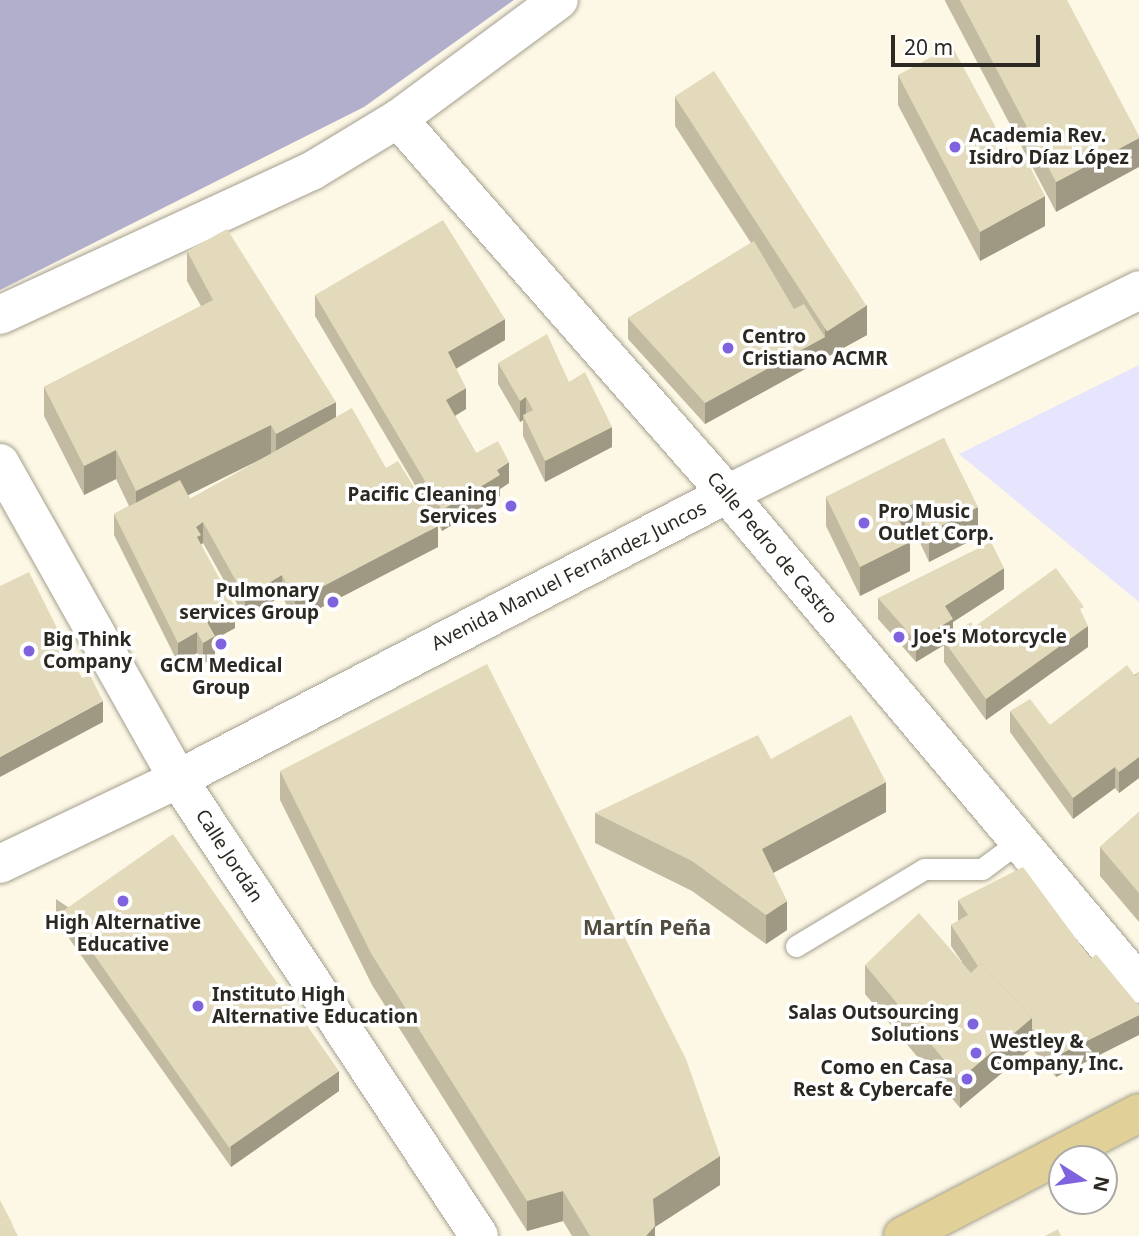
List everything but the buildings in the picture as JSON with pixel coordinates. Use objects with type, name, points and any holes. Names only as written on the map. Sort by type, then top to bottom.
[{"type":"main road","points":[[903,1236],[1139,1113]]},
{"type":"street","points":[[0,315],[312,172],[397,119],[559,0]]},
{"type":"street","name":"Calle Pedro de Castro","points":[[397,119],[727,494],[1017,843],[1139,984]]},
{"type":"street","name":"Avenida Manuel Fernández Juncos","points":[[0,864],[178,779],[727,494],[1139,290]]},
{"type":"street","name":"Calle Jordán","points":[[0,463],[178,779],[479,1236]]},
{"type":"lane","points":[[796,946],[924,869],[982,869],[1017,843]]},
{"type":"shaded area","points":[[0,0],[514,0],[364,107],[0,290]]},
{"type":"shaded area","points":[[1139,365],[1139,602],[959,454]]},
{"type":"place","name":"Academia Rev. Isidro Díaz López","points":[[955,147]]},
{"type":"place","name":"Centro Cristiano ACMR","points":[[728,348]]},
{"type":"place","name":"Pacific Cleaning Services","points":[[511,506]]},
{"type":"place","name":"Pro Music Outlet Corp.","points":[[864,523]]},
{"type":"place","name":"Pulmonary services Group","points":[[333,602]]},
{"type":"place","name":"Joe's Motorcycle","points":[[899,637]]},
{"type":"place","name":"GCM Medical Group","points":[[221,644]]},
{"type":"place","name":"Big Think Company","points":[[29,651]]},
{"type":"place","name":"High Alternative Educative","points":[[123,901]]},
{"type":"place","name":"Instituto High Alternative Education","points":[[198,1006]]},
{"type":"place","name":"Salas Outsourcing Solutions","points":[[973,1024]]},
{"type":"place","name":"Westley & Company, Inc.","points":[[976,1053]]},
{"type":"place","name":"Como en Casa Rest & Cybercafe","points":[[967,1079]]},
{"type":"district","name":"Martín Peña","points":[[647,927]]}]
